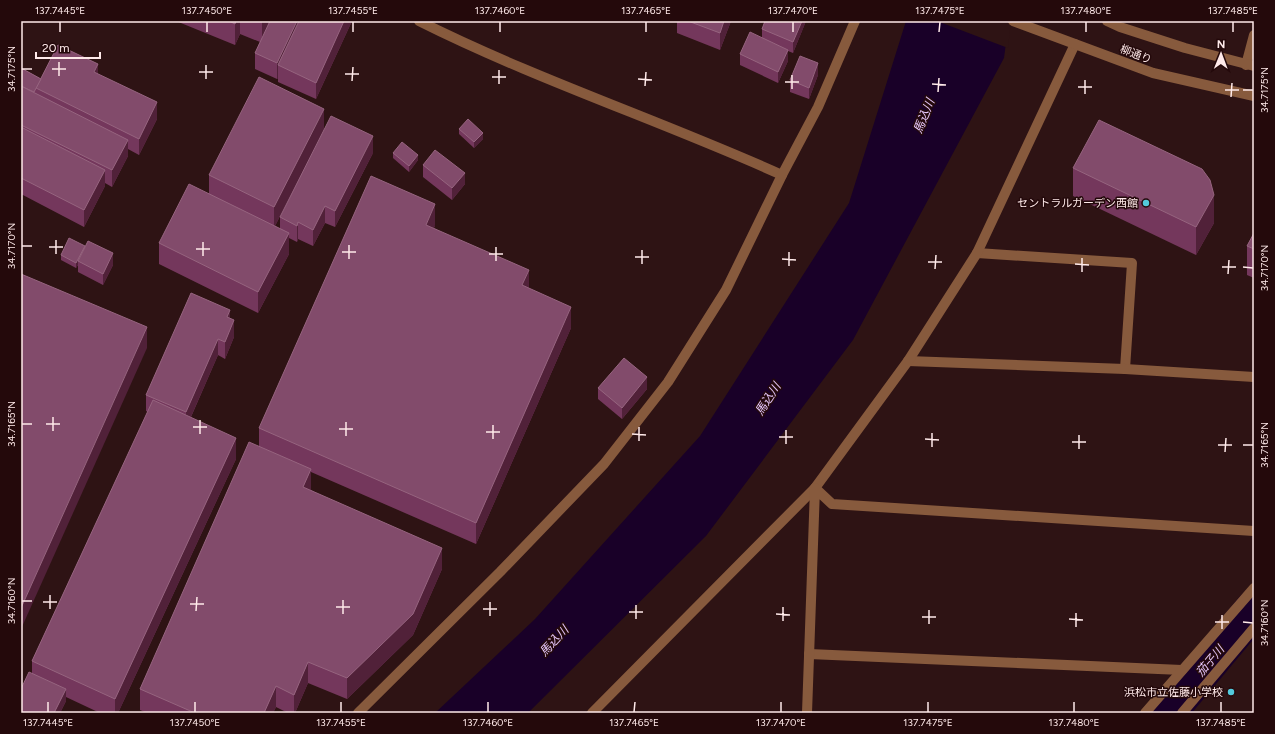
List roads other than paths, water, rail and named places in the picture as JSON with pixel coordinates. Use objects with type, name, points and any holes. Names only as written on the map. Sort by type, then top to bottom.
[{"type":"street","points":[[420,21],[455,39],[582,93],[782,174]]},
{"type":"street","points":[[358,713],[500,572],[604,464],[668,382],[726,290],[782,174],[818,107],[855,21]]},
{"type":"street","name":"柳通り","points":[[1013,21],[1153,73],[1254,96]]},
{"type":"street","name":"柳通り","points":[[1107,21],[1134,32],[1250,66]]},
{"type":"street","points":[[1250,66],[1254,35]]},
{"type":"street","points":[[592,713],[815,488],[908,361],[977,253],[1075,44]]},
{"type":"street","points":[[977,253],[1132,263],[1125,369]]},
{"type":"street","points":[[908,361],[1125,369],[1254,377]]},
{"type":"street","points":[[815,488],[832,504],[1254,531]]},
{"type":"street","points":[[807,713],[815,488]]},
{"type":"street","points":[[1145,713],[1254,588]]},
{"type":"street","points":[[1182,713],[1254,628]]},
{"type":"street","points":[[809,654],[1182,670]]},
{"type":"water","name":"馬込川","points":[[906,21],[1009,21],[1004,58],[853,340],[706,536],[528,713],[435,713],[535,619],[700,436],[849,203]]},
{"type":"waterway","name":"茄子川","points":[[1167,713],[1254,609]]},
{"type":"place","name":"セントラルガーデン西館","points":[[1146,203]]},
{"type":"place","name":"浜松市立佐藤小学校","points":[[1231,692]]}]
